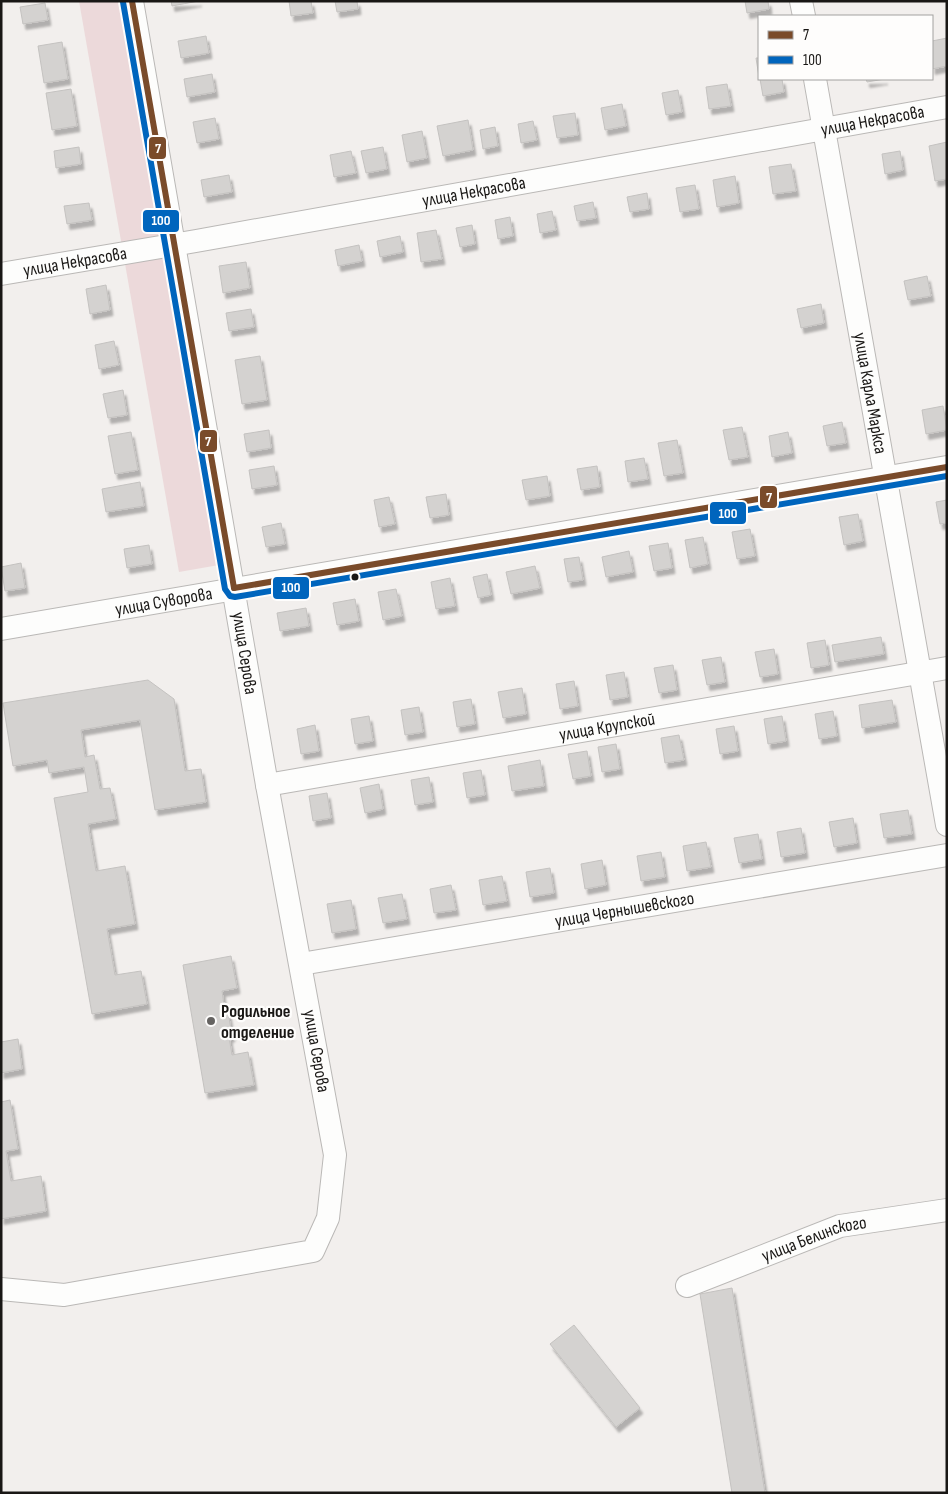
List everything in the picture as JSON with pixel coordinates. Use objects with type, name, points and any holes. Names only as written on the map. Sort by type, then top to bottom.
[{"type":"street","name":"улица Серова","points":[[1,1289],[64,1295],[313,1251],[328,1218],[335,1155],[302,964],[267,785],[132,1]]},
{"type":"street","points":[[801,1],[804,15]]},
{"type":"street","name":"улица Карла Маркса","points":[[814,80],[947,825]]},
{"type":"street","name":"улица Некрасова","points":[[1,274],[175,245],[947,107]]},
{"type":"street","name":"улица Суворова","points":[[1,629],[947,467]]},
{"type":"street","name":"улица Крупской","points":[[267,785],[947,668]]},
{"type":"street","name":"улица Чернышевского","points":[[302,964],[947,855]]},
{"type":"street","name":"улица Белинского","points":[[687,1286],[840,1226],[947,1210]]},
{"type":"shaded area","points":[[79,1],[121,1],[219,565],[179,572]]},
{"type":"building","points":[[171,1],[199,1],[172,6]]},
{"type":"building","points":[[289,1],[311,1],[313,13],[291,16]]},
{"type":"building","points":[[335,1],[357,1],[358,9],[337,12]]},
{"type":"building","points":[[745,1],[768,1],[769,9],[747,13]]},
{"type":"building","points":[[45,3],[48,20],[23,24],[20,7]]},
{"type":"building","points":[[206,36],[209,53],[181,58],[178,41]]},
{"type":"building","points":[[947,38],[947,66],[933,69],[933,41]]},
{"type":"building","points":[[62,42],[68,79],[44,83],[38,46]]},
{"type":"building","points":[[212,74],[215,92],[187,97],[184,79]]},
{"type":"building","points":[[760,80],[782,80],[784,92],[763,96]]},
{"type":"building","points":[[727,84],[731,106],[709,109],[706,87]]},
{"type":"building","points":[[71,89],[77,126],[52,130],[46,93]]},
{"type":"building","points":[[678,90],[682,112],[666,115],[662,93]]},
{"type":"building","points":[[622,104],[626,126],[605,130],[601,108]]},
{"type":"building","points":[[575,113],[578,135],[557,138],[553,116]]},
{"type":"building","points":[[215,118],[219,139],[197,143],[193,122]]},
{"type":"building","points":[[468,120],[473,150],[443,156],[437,126]]},
{"type":"building","points":[[533,121],[537,140],[521,143],[518,124]]},
{"type":"building","points":[[495,127],[498,146],[483,149],[480,130]]},
{"type":"building","points":[[422,131],[427,158],[407,162],[402,135]]},
{"type":"building","points":[[947,142],[947,179],[935,181],[929,146]]},
{"type":"building","points":[[79,147],[81,164],[56,168],[54,151]]},
{"type":"building","points":[[383,147],[387,169],[366,173],[361,151]]},
{"type":"building","points":[[351,151],[356,173],[334,177],[330,155]]},
{"type":"building","points":[[900,151],[903,170],[885,174],[882,154]]},
{"type":"building","points":[[791,164],[796,191],[773,194],[769,167]]},
{"type":"building","points":[[229,175],[232,192],[204,197],[201,180]]},
{"type":"building","points":[[735,176],[739,203],[717,207],[713,180]]},
{"type":"building","points":[[695,185],[699,209],[680,212],[676,188]]},
{"type":"building","points":[[647,193],[649,209],[630,212],[627,197]]},
{"type":"building","points":[[593,202],[596,218],[577,221],[574,206]]},
{"type":"building","points":[[89,203],[92,220],[67,224],[64,206]]},
{"type":"building","points":[[552,211],[556,230],[540,233],[537,214]]},
{"type":"building","points":[[510,217],[513,236],[498,239],[495,220]]},
{"type":"building","points":[[472,225],[475,244],[460,247],[456,228]]},
{"type":"building","points":[[436,230],[442,259],[421,262],[417,233]]},
{"type":"building","points":[[400,236],[403,252],[380,257],[377,241]]},
{"type":"building","points":[[359,245],[362,261],[338,266],[335,250]]},
{"type":"building","points":[[246,262],[250,288],[223,293],[219,266]]},
{"type":"building","points":[[927,276],[931,296],[908,300],[904,281]]},
{"type":"building","points":[[106,285],[110,310],[90,314],[86,289]]},
{"type":"building","points":[[821,304],[824,323],[801,328],[797,309]]},
{"type":"building","points":[[251,309],[254,327],[229,331],[226,313]]},
{"type":"building","points":[[114,341],[119,365],[99,369],[95,345]]},
{"type":"building","points":[[260,356],[267,400],[242,404],[235,360]]},
{"type":"building","points":[[123,390],[127,415],[108,418],[103,394]]},
{"type":"building","points":[[943,406],[947,430],[926,434],[922,410]]},
{"type":"building","points":[[842,422],[846,443],[827,446],[823,426]]},
{"type":"building","points":[[742,427],[748,457],[729,460],[723,430]]},
{"type":"building","points":[[269,430],[271,448],[247,452],[244,434]]},
{"type":"building","points":[[131,432],[138,470],[115,474],[108,436]]},
{"type":"building","points":[[788,432],[792,453],[772,457],[769,436]]},
{"type":"building","points":[[677,440],[683,473],[664,476],[658,443]]},
{"type":"building","points":[[644,458],[648,479],[628,482],[625,461]]},
{"type":"building","points":[[274,466],[277,485],[252,489],[249,470]]},
{"type":"building","points":[[597,466],[600,487],[581,490],[577,469]]},
{"type":"building","points":[[547,476],[550,496],[526,500],[522,480]]},
{"type":"building","points":[[140,482],[144,506],[106,512],[102,489]]},
{"type":"building","points":[[446,494],[449,515],[430,518],[426,497]]},
{"type":"building","points":[[389,497],[395,524],[379,527],[374,500]]},
{"type":"building","points":[[947,500],[947,523],[940,524],[936,502]]},
{"type":"building","points":[[858,514],[863,541],[844,545],[839,517]]},
{"type":"building","points":[[281,523],[285,544],[266,547],[262,527]]},
{"type":"building","points":[[750,529],[755,556],[737,559],[732,532]]},
{"type":"building","points":[[703,537],[708,564],[690,568],[685,540]]},
{"type":"building","points":[[668,543],[672,568],[654,571],[649,546]]},
{"type":"building","points":[[149,545],[152,564],[127,568],[124,549]]},
{"type":"building","points":[[629,551],[633,572],[606,577],[602,557]]},
{"type":"building","points":[[579,557],[583,580],[568,582],[564,559]]},
{"type":"building","points":[[21,563],[25,588],[5,591],[1,567]]},
{"type":"building","points":[[535,566],[540,588],[511,594],[506,572]]},
{"type":"building","points":[[487,574],[491,595],[478,598],[473,577]]},
{"type":"building","points":[[450,578],[455,606],[436,609],[431,582]]},
{"type":"building","points":[[396,589],[402,616],[383,620],[378,592]]},
{"type":"building","points":[[355,599],[359,621],[337,625],[333,603]]},
{"type":"building","points":[[306,608],[309,626],[280,631],[277,613]]},
{"type":"building","points":[[881,637],[884,654],[835,662],[832,645]]},
{"type":"building","points":[[825,640],[829,665],[811,668],[807,643]]},
{"type":"building","points":[[774,649],[778,674],[760,677],[755,652]]},
{"type":"building","points":[[721,657],[725,682],[707,685],[702,660]]},
{"type":"building","points":[[673,665],[677,690],[659,693],[654,668]]},
{"type":"building","points":[[624,672],[628,697],[610,700],[606,675]]},
{"type":"building","points":[[148,680],[174,699],[185,771],[201,769],[206,802],[155,810],[140,720],[81,730],[85,757],[94,755],[100,789],[110,788],[116,819],[88,824],[96,871],[125,866],[135,924],[107,929],[115,975],[141,971],[147,1004],[92,1014],[54,798],[88,792],[84,767],[49,773],[47,760],[13,766],[3,703]]},
{"type":"building","points":[[574,681],[578,706],[560,709],[556,684]]},
{"type":"building","points":[[522,688],[526,714],[503,718],[498,692]]},
{"type":"building","points":[[471,699],[475,724],[457,727],[453,702]]},
{"type":"building","points":[[892,700],[896,722],[862,728],[859,705]]},
{"type":"building","points":[[419,707],[423,732],[405,735],[401,710]]},
{"type":"building","points":[[833,711],[837,736],[819,739],[815,714]]},
{"type":"building","points":[[369,716],[373,741],[355,744],[351,719]]},
{"type":"building","points":[[782,716],[786,741],[768,744],[764,719]]},
{"type":"building","points":[[315,725],[319,751],[301,754],[297,729]]},
{"type":"building","points":[[734,726],[738,751],[720,754],[716,729]]},
{"type":"building","points":[[679,735],[684,760],[665,763],[661,738]]},
{"type":"building","points":[[616,744],[620,769],[602,772],[598,747]]},
{"type":"building","points":[[587,751],[591,776],[573,779],[568,754]]},
{"type":"building","points":[[540,760],[544,786],[512,791],[508,766]]},
{"type":"building","points":[[481,770],[485,795],[467,798],[463,773]]},
{"type":"building","points":[[429,777],[433,802],[415,805],[411,780]]},
{"type":"building","points":[[379,784],[383,809],[365,813],[360,788]]},
{"type":"building","points":[[327,793],[331,818],[313,821],[309,796]]},
{"type":"building","points":[[908,810],[912,834],[884,838],[880,814]]},
{"type":"building","points":[[853,818],[857,843],[834,847],[829,822]]},
{"type":"building","points":[[801,828],[805,853],[781,857],[777,832]]},
{"type":"building","points":[[758,834],[762,859],[739,863],[734,838]]},
{"type":"building","points":[[706,842],[711,867],[687,871],[683,846]]},
{"type":"building","points":[[661,852],[665,877],[641,881],[637,856]]},
{"type":"building","points":[[602,860],[606,885],[585,889],[581,864]]},
{"type":"building","points":[[550,868],[554,893],[530,897],[526,872]]},
{"type":"building","points":[[502,876],[507,901],[483,905],[479,880]]},
{"type":"building","points":[[451,885],[456,910],[434,913],[430,889]]},
{"type":"building","points":[[402,894],[407,919],[383,923],[378,898]]},
{"type":"building","points":[[351,900],[356,929],[332,933],[327,904]]},
{"type":"building","name":"Родильное отделение","points":[[231,956],[237,988],[222,991],[224,1005],[227,1005],[232,1036],[229,1037],[232,1055],[248,1052],[254,1085],[205,1093],[183,965]]},
{"type":"building","points":[[18,1039],[22,1069],[1,1073],[1,1042]]},
{"type":"building","points":[[10,1100],[18,1149],[6,1151],[11,1181],[41,1176],[46,1211],[1,1219],[1,1102]]},
{"type":"building","points":[[732,1288],[765,1493],[732,1493],[700,1294]]},
{"type":"building","points":[[574,1325],[640,1408],[616,1427],[550,1344]]},
{"type":"transit line","name":"7","points":[[132,1],[234,588]]},
{"type":"transit line","name":"100","points":[[123,2],[225,589],[230,596],[235,597],[947,476]]},
{"type":"transit line","name":"7","points":[[234,588],[947,467]]},
{"type":"place","name":"Родильное отделение","points":[[211,1021]]}]
